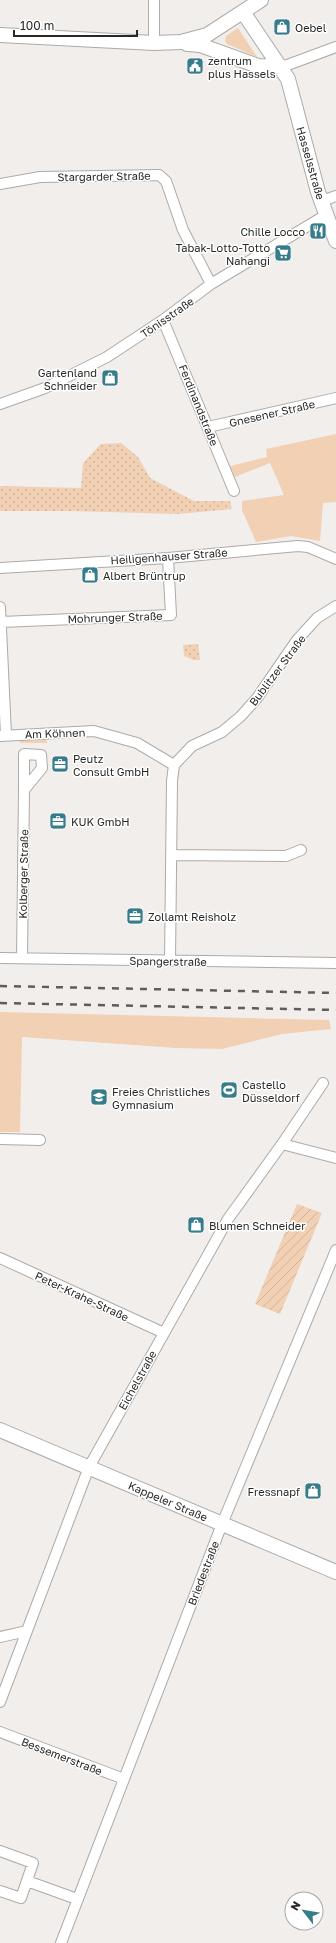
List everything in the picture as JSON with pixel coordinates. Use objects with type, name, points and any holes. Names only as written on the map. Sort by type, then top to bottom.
[{"type":"street","points":[[154,0],[154,43]]},
{"type":"street","points":[[0,35],[154,43],[181,42],[202,37],[261,0]]},
{"type":"street","name":"Hasselsstraße","points":[[243,12],[286,73],[324,208],[336,241]]},
{"type":"street","points":[[217,29],[214,41],[220,53]]},
{"type":"street","points":[[181,42],[200,45],[263,67],[290,85]]},
{"type":"street","points":[[263,67],[277,62],[336,48]]},
{"type":"street","name":"Stargarder Straße","points":[[0,184],[40,177],[159,174],[166,181],[183,230],[211,284]]},
{"type":"street","name":"Tönisstraße","points":[[0,404],[45,388],[98,362],[163,320],[211,284],[324,208],[336,196]]},
{"type":"street","name":"Ferdinandstraße","points":[[163,320],[234,491]]},
{"type":"street","name":"Gnesener Straße","points":[[208,428],[336,398]]},
{"type":"street","name":"Heiligenhauser Straße","points":[[0,568],[168,558],[298,546],[308,547],[336,559]]},
{"type":"street","name":"Mohrunger Straße","points":[[1,622],[172,615],[168,558]]},
{"type":"street","name":"Bublitzer Straße","points":[[174,765],[192,746],[222,732],[241,716],[258,698],[297,640],[318,618],[336,606]]},
{"type":"street","points":[[0,607],[3,736]]},
{"type":"street","name":"Am Köhnen","points":[[3,736],[94,731],[137,743],[174,765]]},
{"type":"street","points":[[170,961],[172,782],[174,765]]},
{"type":"street","name":"Kolberger Straße","points":[[22,958],[24,790]]},
{"type":"street","points":[[171,855],[286,856],[301,850]]},
{"type":"street","name":"Spangerstraße","points":[[0,958],[336,963]]},
{"type":"street","name":"Eichelstraße","points":[[0,1702],[89,1467],[228,1219],[282,1144],[323,1083]]},
{"type":"street","points":[[0,1139],[40,1140]]},
{"type":"street","points":[[282,1144],[336,1158]]},
{"type":"street","name":"Briedestraße","points":[[61,1943],[222,1524],[336,1250]]},
{"type":"street","name":"Peter-Krahe-Straße","points":[[0,1258],[164,1333]]},
{"type":"street","name":"Kappeler Straße","points":[[0,1430],[336,1572]]},
{"type":"street","points":[[0,1637],[27,1631]]},
{"type":"street","name":"Bessemerstraße","points":[[0,1732],[124,1779]]},
{"type":"street","points":[[0,1851],[33,1863],[21,1898],[0,1891]]},
{"type":"street","points":[[27,1881],[77,1899]]},
{"type":"shaded area","points":[[238,28],[257,57],[227,44],[225,41],[226,36]]},
{"type":"shaded area","points":[[336,434],[336,502],[323,503],[320,541],[291,536],[256,542],[242,510],[242,501],[284,495],[270,463],[235,477],[230,466],[267,457],[266,449]]},
{"type":"shaded area","points":[[121,443],[138,457],[150,478],[194,501],[230,501],[232,509],[178,514],[0,511],[0,486],[81,488],[83,463],[101,444]]},
{"type":"shaded area","points":[[198,644],[200,660],[194,660],[184,656],[183,645]]},
{"type":"shaded area","points":[[47,739],[47,743],[20,743],[20,740]]},
{"type":"shaded area","points":[[0,1012],[329,1020],[331,1029],[282,1034],[222,1049],[176,1048],[22,1037],[20,1132],[0,1132]]},
{"type":"shaded area","points":[[297,1204],[322,1213],[280,1314],[255,1304]]},
{"type":"railway","points":[[0,986],[336,993]]},
{"type":"railway","points":[[0,1003],[336,1010]]},
{"type":"place","name":"Oebel","points":[[282,27]]},
{"type":"place","name":"zentrum plus Hassels","points":[[195,66]]},
{"type":"place","name":"Chille Locco","points":[[318,231]]},
{"type":"place","name":"Tabak-Lotto-Totto Nahangi","points":[[283,253]]},
{"type":"place","name":"Gartenland Schneider","points":[[110,378]]},
{"type":"place","name":"Albert Brüntrup","points":[[90,575]]},
{"type":"place","name":"Peutz Consult GmbH","points":[[60,764]]},
{"type":"place","name":"KUK GmbH","points":[[58,821]]},
{"type":"place","name":"Zollamt Reisholz","points":[[135,916]]},
{"type":"place","name":"Castello Düsseldorf","points":[[229,1090]]},
{"type":"place","name":"Freies Christliches Gymnasium","points":[[99,1097]]},
{"type":"place","name":"Blumen Schneider","points":[[196,1225]]},
{"type":"place","name":"Fressnapf","points":[[313,1491]]}]
